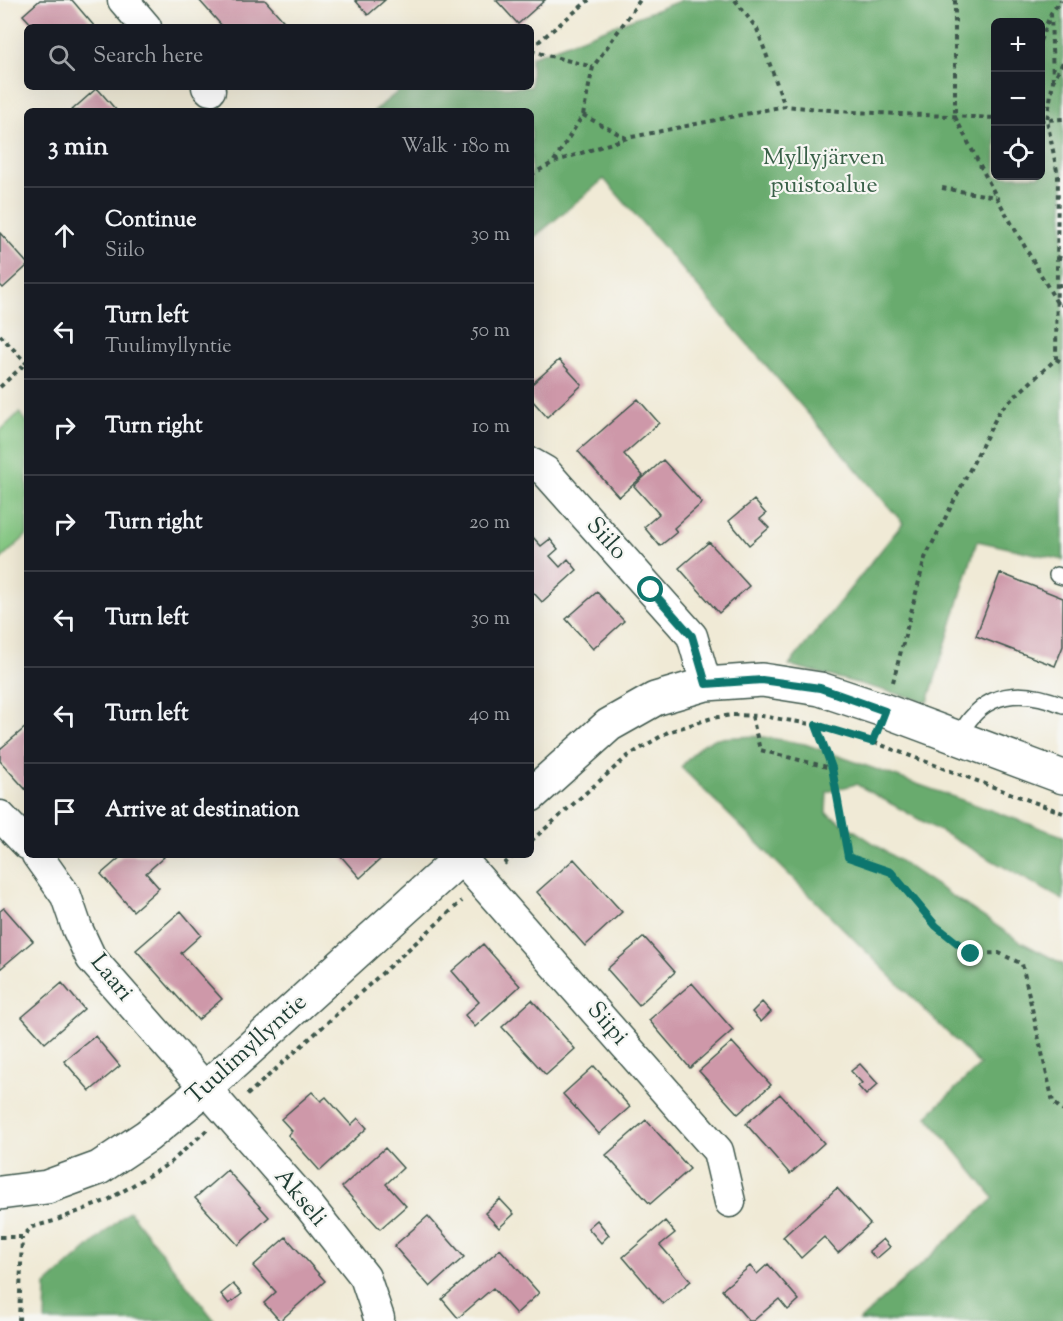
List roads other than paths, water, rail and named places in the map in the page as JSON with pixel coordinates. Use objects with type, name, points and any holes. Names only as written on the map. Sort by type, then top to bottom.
[{"type":"street","points":[[123,0],[143,24]]},
{"type":"street","name":"Siilo","points":[[534,465],[545,471],[692,636],[706,684]]},
{"type":"street","points":[[534,792],[609,725],[655,699],[706,684],[762,680],[820,688],[1063,777]]},
{"type":"street","points":[[0,816],[24,841]]},
{"type":"street","name":"Laari","points":[[39,858],[66,896],[91,958],[205,1089]]},
{"type":"street","name":"Tuulimyllyntie","points":[[0,1193],[47,1187],[99,1168],[147,1136],[205,1089],[459,858]]},
{"type":"street","name":"Siipi","points":[[463,858],[718,1151],[730,1202]]},
{"type":"street","name":"Akseli","points":[[205,1089],[309,1206],[365,1277],[379,1318]]},
{"type":"lane","points":[[957,738],[972,716],[991,701],[1012,694],[1043,697],[1063,705]]},
{"type":"park label","name":"Myllyjärven puistoalue","points":[[824,172]]}]
